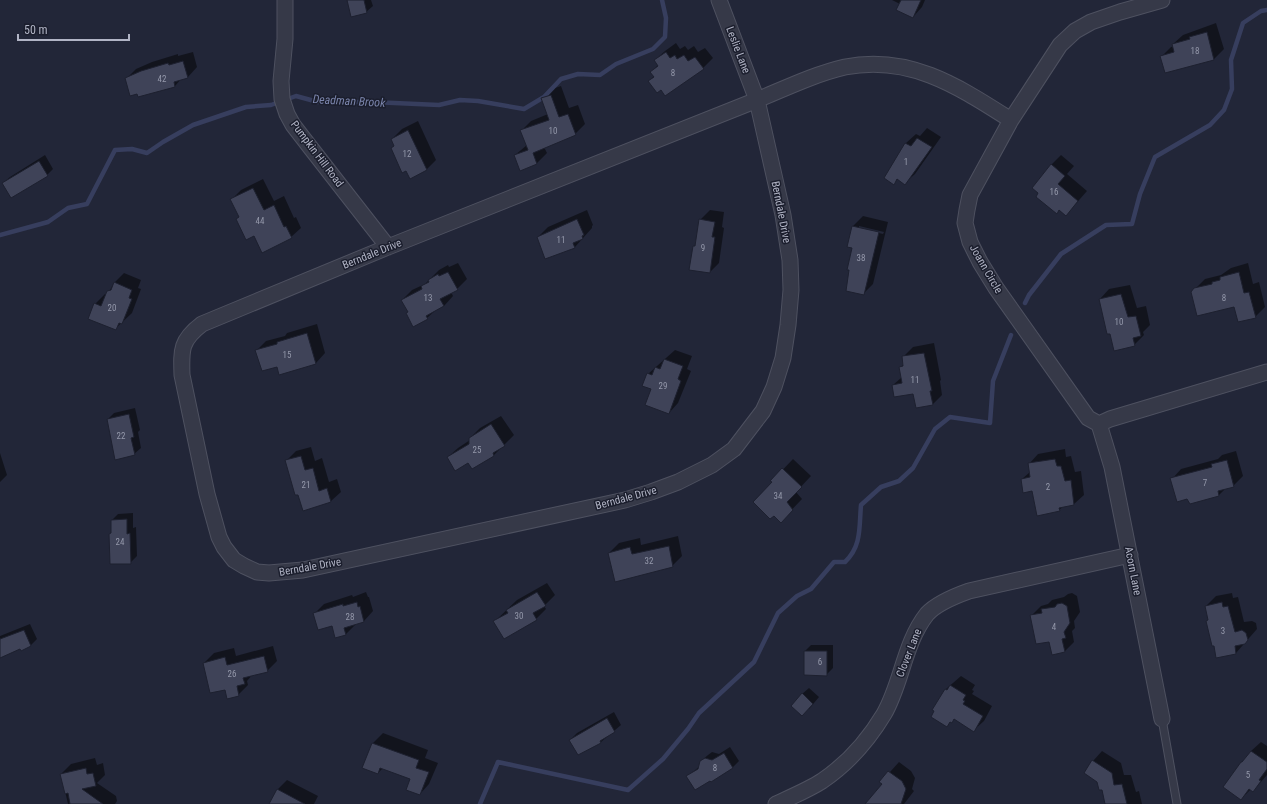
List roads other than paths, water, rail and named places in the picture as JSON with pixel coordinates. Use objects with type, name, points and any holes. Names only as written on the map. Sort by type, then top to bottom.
[{"type":"street","name":"Pumpkin Hill Road","points":[[285,0],[285,39],[281,81],[282,99],[287,114],[310,147],[388,247]]},
{"type":"street","name":"Leslie Lane","points":[[719,0],[757,100]]},
{"type":"street","name":"Joann Circle","points":[[1099,424],[1088,418],[996,288],[970,242],[965,224],[970,195],[1011,120],[1060,45],[1075,31],[1091,22],[1162,0]]},
{"type":"street","name":"Berndale Drive","points":[[757,100],[783,215],[790,260],[791,290],[783,358],[774,387],[763,411],[734,449],[712,465],[678,482],[625,500],[303,570],[270,574],[257,572],[234,560],[224,548],[219,537],[182,375],[181,359],[183,347],[190,333],[202,324],[388,247],[813,77],[845,67],[872,64],[899,66],[928,73],[952,84],[1011,120]]},
{"type":"street","points":[[1099,424],[1110,419],[1267,372]]},
{"type":"street","name":"Acorn Lane","points":[[1099,424],[1112,467],[1162,719]]},
{"type":"street","name":"Clover Lane","points":[[776,804],[822,781],[845,762],[871,733],[891,700],[914,635],[928,614],[948,599],[969,591],[1130,556]]},
{"type":"lane","points":[[1162,719],[1177,804]]},
{"type":"waterway","name":"Deadman Brook","points":[[0,235],[48,222],[68,208],[87,204],[115,150],[132,149],[147,153],[193,125],[246,107],[271,105],[296,96],[318,102],[372,102],[439,105],[460,100],[478,101],[524,109],[544,97],[561,79],[578,74],[600,75],[616,64],[653,49],[665,37],[666,18],[662,0]]},
{"type":"waterway","points":[[1025,303],[1029,295],[1061,254],[1106,225],[1132,224],[1140,194],[1155,157],[1210,125],[1224,110],[1232,89],[1231,60],[1243,23],[1261,11],[1267,10]]},
{"type":"waterway","points":[[480,804],[498,762],[628,790],[663,759],[699,713],[754,662],[778,613],[797,596],[811,589],[834,562],[845,562],[854,549],[859,536],[861,505],[881,487],[899,481],[913,468],[935,429],[950,417],[990,423],[993,381],[1011,335]]}]
